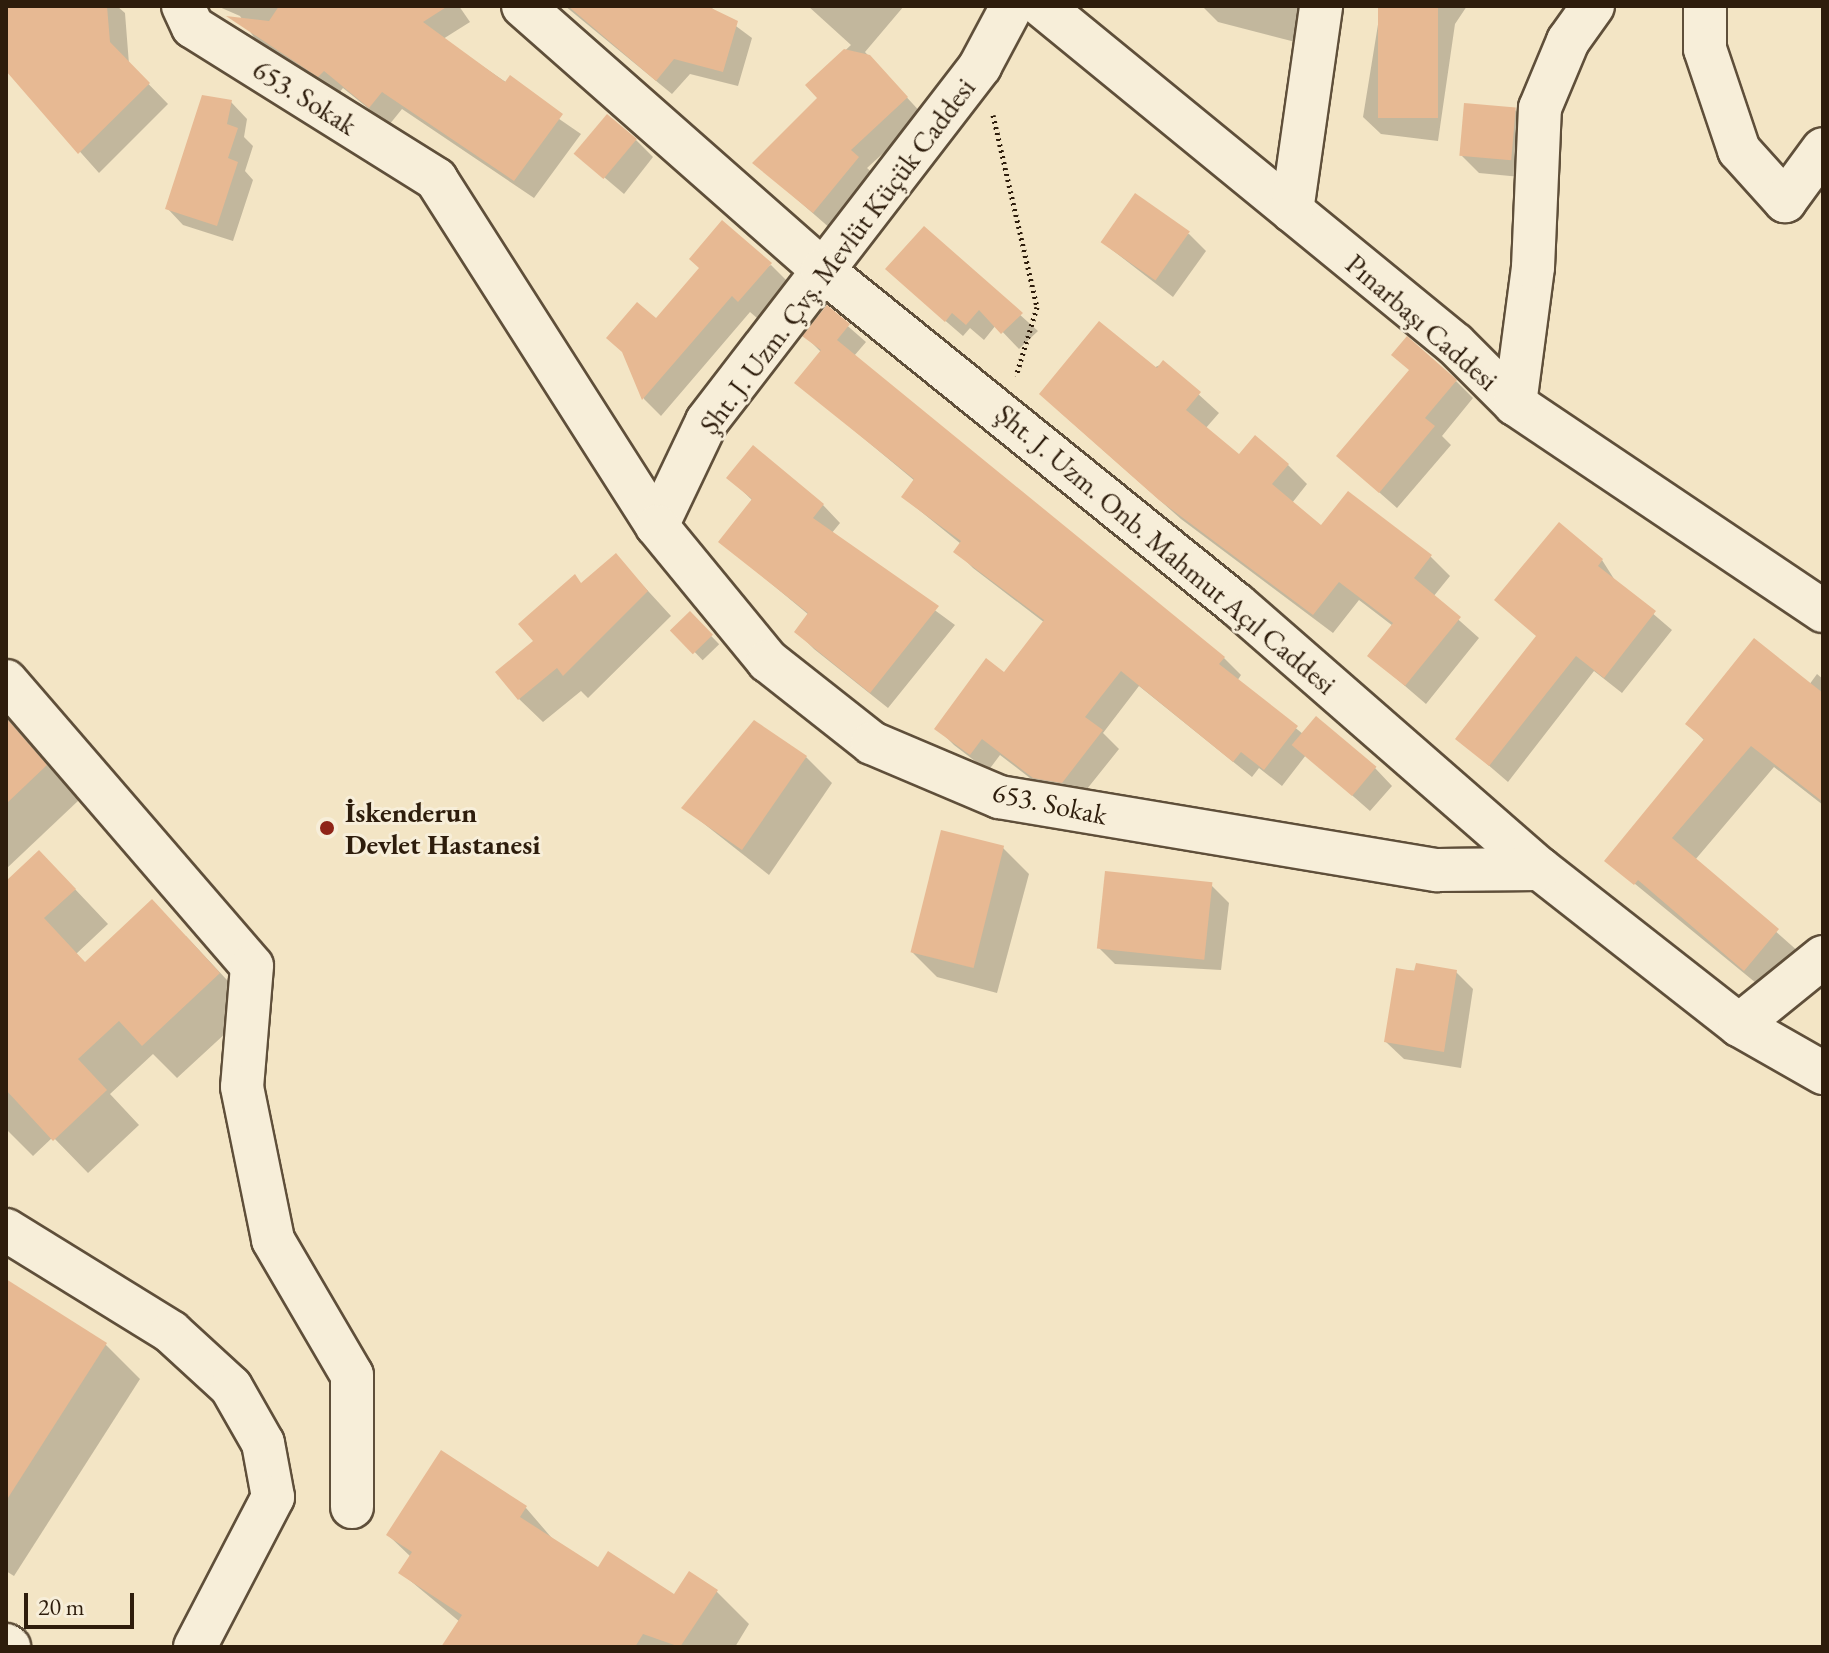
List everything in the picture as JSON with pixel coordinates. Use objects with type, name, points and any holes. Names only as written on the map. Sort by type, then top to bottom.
[{"type":"street","name":"653. Sokak","points":[[183,6],[193,27],[436,179],[657,526],[768,661],[872,743],[999,797],[1437,870],[1540,869]]},
{"type":"street","name":"Şht. J. Uzm. Onb. Mahmut Açıl Caddesi","points":[[523,6],[822,270],[995,406],[1540,869],[1739,1025],[1823,1073]]},
{"type":"street","name":"Şht. J. Uzm. Çvş. Mevlüt Küçük Caddesi","points":[[657,526],[707,421],[980,66],[1012,6]]},
{"type":"street","name":"Pınarbaşı Caddesi","points":[[1042,6],[1455,344],[1515,404],[1823,611]]},
{"type":"street","points":[[1292,211],[1321,6]]},
{"type":"street","points":[[1515,404],[1533,267],[1540,108],[1568,41],[1593,6]]},
{"type":"street","points":[[1705,6],[1705,49],[1739,150],[1785,201],[1823,149]]},
{"type":"street","points":[[6,681],[252,966],[242,1087],[273,1240],[352,1375],[352,1507]]},
{"type":"street","points":[[1739,1025],[1823,957]]},
{"type":"street","points":[[6,1230],[171,1332],[231,1387],[263,1443],[273,1497],[195,1647]]},
{"type":"path","points":[[980,66],[1037,307],[1023,365],[995,406]]},
{"type":"building","points":[[6,6],[107,6],[110,42],[150,83],[78,154],[6,71]]},
{"type":"building","points":[[279,6],[448,6],[423,22],[505,82],[510,75],[563,114],[514,181],[382,92],[369,108],[324,71],[318,77],[226,16],[269,21]]},
{"type":"building","points":[[568,6],[707,6],[738,21],[723,72],[674,59],[656,81]]},
{"type":"building","points":[[1378,6],[1438,6],[1438,118],[1378,118]]},
{"type":"building","points":[[844,49],[870,55],[908,97],[851,150],[859,157],[813,213],[752,163],[817,98],[805,85]]},
{"type":"building","points":[[202,95],[232,100],[227,124],[238,128],[228,158],[238,162],[217,226],[165,209]]},
{"type":"building","points":[[1464,103],[1516,108],[1511,160],[1459,156]]},
{"type":"building","points":[[607,114],[637,139],[603,179],[574,154]]},
{"type":"building","points":[[1135,193],[1190,231],[1155,281],[1101,242]]},
{"type":"building","points":[[722,220],[772,263],[738,302],[732,296],[642,400],[622,352],[606,338],[637,302],[656,318],[699,268],[689,259]]},
{"type":"building","points":[[924,226],[1023,313],[1001,334],[979,310],[966,325],[952,313],[945,322],[885,269]]},
{"type":"building","points":[[827,305],[850,324],[837,340],[1225,657],[1219,664],[1298,726],[1264,770],[1241,752],[1233,762],[1121,671],[1085,717],[1103,730],[1062,783],[1033,778],[982,739],[970,755],[934,729],[986,658],[1004,672],[1044,620],[953,552],[961,541],[901,497],[914,479],[794,383],[821,350],[802,336]]},
{"type":"building","points":[[1099,321],[1157,368],[1163,360],[1201,392],[1186,410],[1239,454],[1255,435],[1289,464],[1272,484],[1321,525],[1348,491],[1432,555],[1414,578],[1461,617],[1405,686],[1367,656],[1393,623],[1339,582],[1313,615],[1159,500],[1039,394]]},
{"type":"building","points":[[1407,336],[1457,380],[1425,418],[1435,426],[1379,493],[1336,456],[1409,370],[1391,355]]},
{"type":"building","points":[[753,445],[824,504],[813,518],[939,606],[870,693],[794,632],[808,613],[718,542],[752,499],[726,478]]},
{"type":"building","points":[[1559,522],[1603,559],[1598,566],[1656,611],[1604,678],[1576,656],[1489,766],[1455,739],[1536,636],[1494,600]]},
{"type":"building","points":[[616,553],[648,591],[563,676],[557,668],[518,700],[495,672],[533,641],[518,624],[575,574],[581,583]]},
{"type":"building","points":[[690,611],[713,635],[693,654],[670,630]]},
{"type":"building","points":[[1754,638],[1823,693],[1823,802],[1751,746],[1672,838],[1779,929],[1744,971],[1638,880],[1634,885],[1604,861],[1704,739],[1685,724]]},
{"type":"building","points":[[1316,716],[1377,767],[1352,796],[1292,745]]},
{"type":"building","points":[[6,718],[47,765],[6,804]]},
{"type":"building","points":[[754,720],[807,756],[742,850],[681,808]]},
{"type":"building","points":[[941,830],[1004,846],[974,968],[911,952]]},
{"type":"building","points":[[39,850],[76,889],[44,918],[85,962],[152,899],[220,973],[142,1046],[119,1021],[78,1059],[107,1090],[53,1141],[6,1090],[6,881]]},
{"type":"building","points":[[1105,871],[1212,882],[1204,960],[1097,949]]},
{"type":"building","points":[[1416,963],[1457,970],[1444,1052],[1384,1042],[1396,968],[1414,971]]},
{"type":"building","points":[[6,1279],[107,1343],[6,1501]]},
{"type":"building","points":[[441,1450],[527,1506],[520,1517],[598,1567],[608,1551],[674,1594],[689,1571],[718,1590],[680,1647],[643,1634],[635,1647],[441,1647],[462,1615],[398,1573],[412,1552],[386,1535]]},
{"type":"place","name":"İskenderun Devlet Hastanesi","points":[[327,828]]}]
